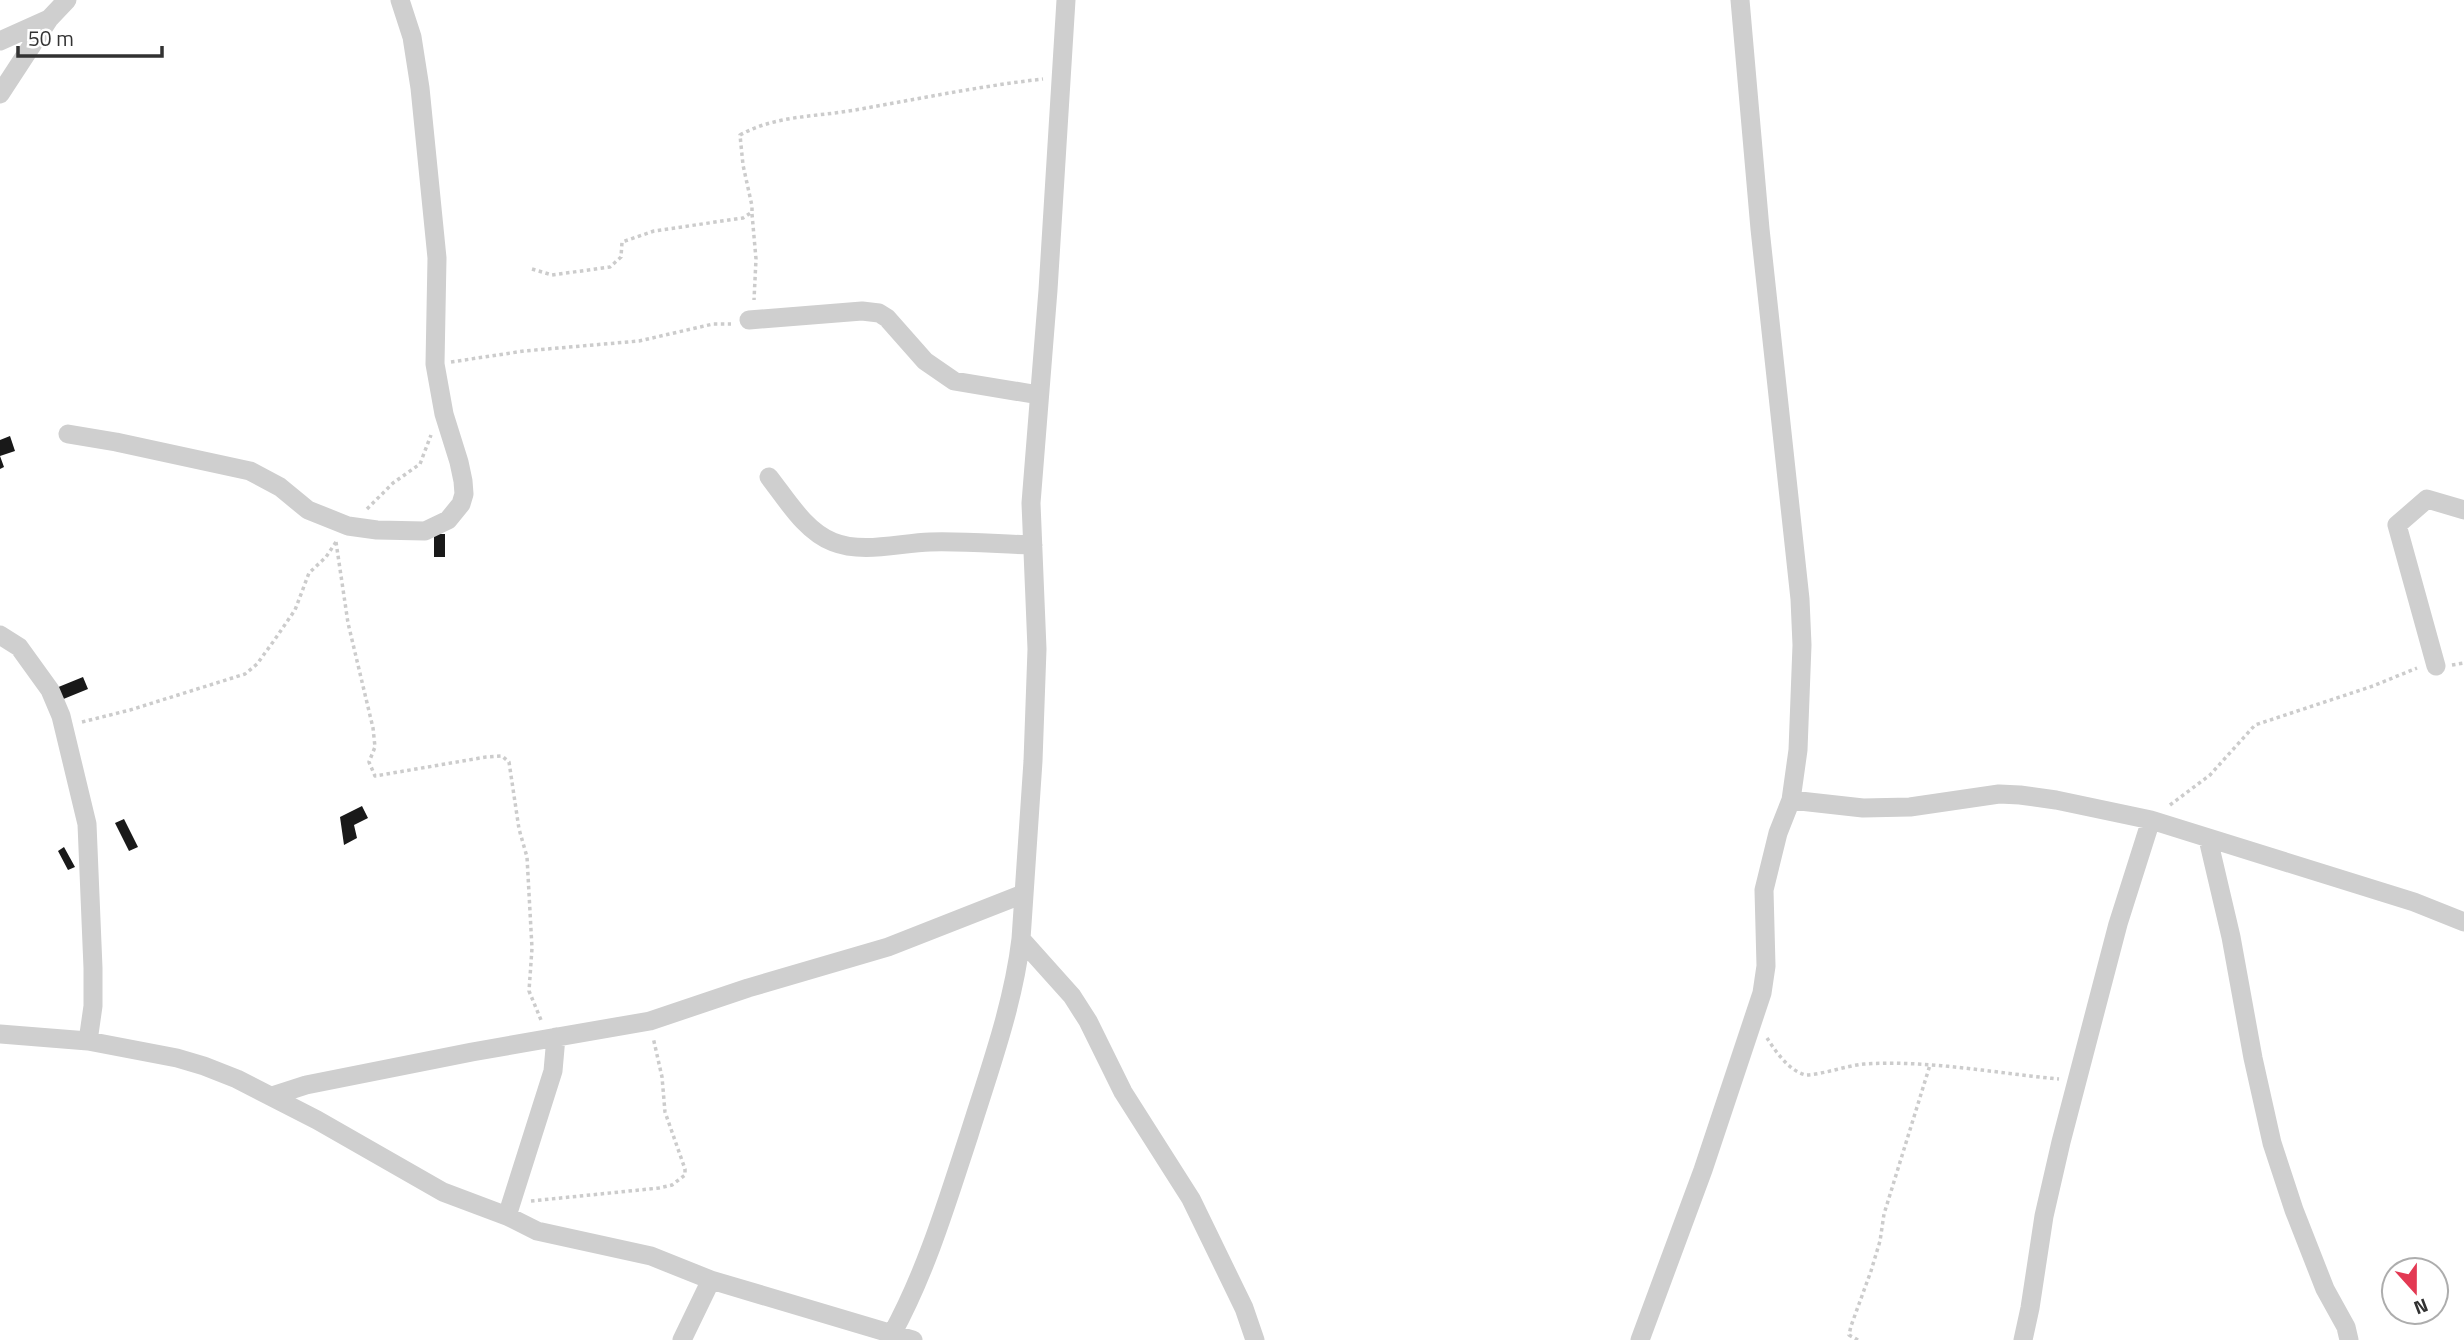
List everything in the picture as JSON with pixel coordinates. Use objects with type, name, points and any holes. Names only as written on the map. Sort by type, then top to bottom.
[{"type":"street","points":[[0,94],[50,19],[67,0]]},
{"type":"street","points":[[68,435],[116,442],[250,471],[280,487],[309,510],[348,526],[377,530],[425,531],[448,520],[461,504],[464,494],[459,462],[444,414],[435,365],[436,258],[420,88],[412,37],[400,0]]},
{"type":"street","points":[[892,1334],[922,1275],[1001,1032],[1018,968],[1033,761],[1037,649],[1031,503],[1066,0]]},
{"type":"street","points":[[1640,1340],[1703,1170],[1762,993],[1766,966],[1765,890],[1775,844],[1791,800],[1798,750],[1802,645],[1800,600],[1760,229],[1740,0]]},
{"type":"street","points":[[0,41],[50,19]]},
{"type":"street","points":[[749,320],[862,311],[879,313],[925,361],[954,381],[1039,395]]},
{"type":"street","points":[[769,477],[801,519],[832,542],[849,547],[930,542],[1032,545]]},
{"type":"street","points":[[2436,666],[2397,525],[2427,499],[2464,510]]},
{"type":"street","points":[[0,635],[19,647],[50,690],[63,727],[87,824],[93,968],[89,1041]]},
{"type":"street","points":[[1791,800],[1825,806],[1910,807],[1999,794],[2020,794],[2151,820],[2414,902],[2464,922]]},
{"type":"street","points":[[2022,1340],[2030,1308],[2044,1216],[2061,1142],[2119,924],[2151,820]]},
{"type":"street","points":[[2208,839],[2231,937],[2272,1143],[2294,1210],[2325,1289],[2346,1327],[2349,1340]]},
{"type":"street","points":[[272,1096],[306,1086],[650,1021],[888,947],[1023,894]]},
{"type":"street","points":[[1021,940],[1072,996],[1088,1021],[1123,1092],[1191,1199],[1244,1308],[1255,1340]]},
{"type":"street","points":[[0,1034],[89,1041],[204,1066],[272,1096],[443,1192],[510,1210],[537,1231],[651,1256],[711,1280],[913,1340]]},
{"type":"street","points":[[510,1210],[553,1071],[556,1037]]},
{"type":"street","points":[[682,1340],[711,1280]]},
{"type":"path","points":[[435,365],[524,351],[639,341],[713,324],[730,325],[749,320],[754,299],[756,260],[752,206],[740,135],[753,128],[800,116],[843,112],[935,94],[1062,76]]},
{"type":"path","points":[[532,269],[552,275],[610,267],[621,257],[622,242],[654,232],[730,222],[751,212]]},
{"type":"path","points":[[63,727],[130,710],[245,674],[257,664],[295,610],[309,573],[326,557],[348,526],[380,494],[419,464],[438,419],[444,414]]},
{"type":"path","points":[[336,542],[348,623],[373,728],[374,747],[369,762],[375,776],[486,757],[502,756],[509,762],[519,829],[527,858],[532,948],[529,991],[543,1023],[556,1037]]},
{"type":"path","points":[[2151,820],[2210,775],[2255,725],[2373,686],[2412,670],[2464,663]]},
{"type":"path","points":[[1754,1017],[1774,1049],[1801,1074],[1813,1075],[1863,1065],[1930,1065],[2079,1080]]},
{"type":"path","points":[[510,1210],[659,1188],[672,1185],[685,1175],[665,1112],[662,1077],[650,1021]]},
{"type":"path","points":[[1858,1340],[1849,1335],[1851,1326],[1880,1241],[1884,1214],[1930,1065]]},
{"type":"building","points":[[10,436],[15,451],[0,456],[0,440]]},
{"type":"building","points":[[434,534],[445,534],[445,557],[434,557]]},
{"type":"building","points":[[83,677],[88,689],[61,700],[56,688]]},
{"type":"building","points":[[362,806],[368,818],[354,825],[357,838],[344,845],[340,817]]},
{"type":"building","points":[[124,819],[138,847],[129,851],[115,823]]},
{"type":"building","points":[[64,847],[75,867],[68,870],[58,851]]}]
